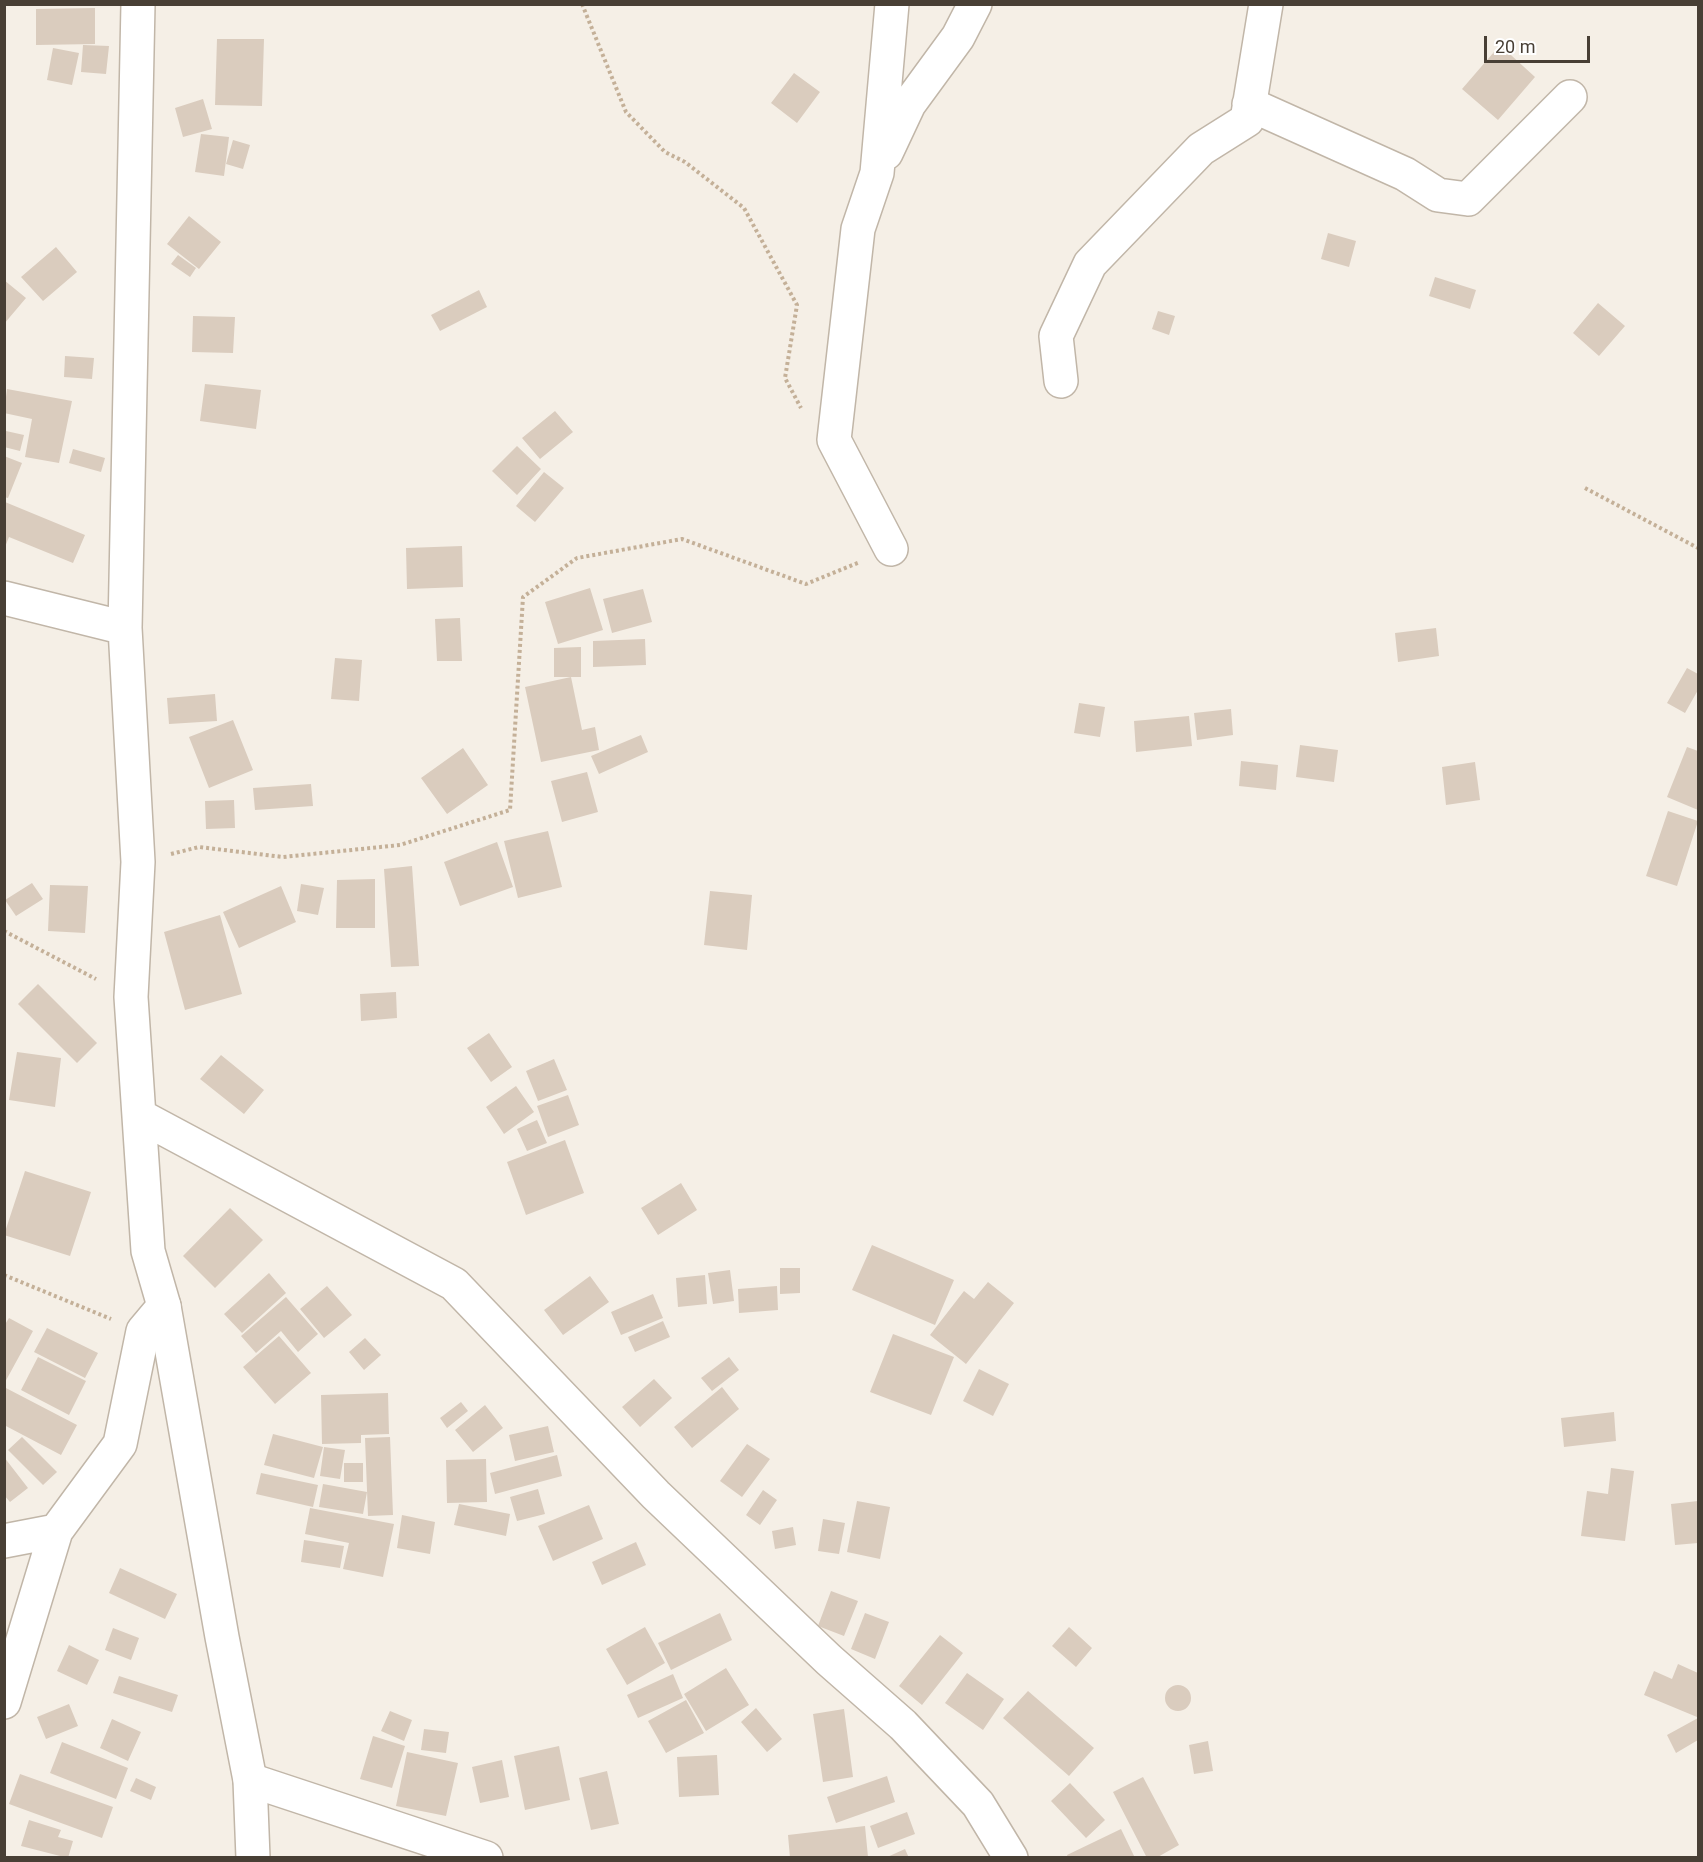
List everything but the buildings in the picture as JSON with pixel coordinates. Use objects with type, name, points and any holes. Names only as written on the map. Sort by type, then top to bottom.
[{"type":"street","points":[[138,4],[125,628],[138,862],[131,997],[148,1251],[164,1306],[222,1637],[250,1780],[253,1857]]},
{"type":"street","points":[[877,173],[892,4]]},
{"type":"street","points":[[891,549],[834,440],[858,229],[877,173],[909,104],[958,37],[975,4]]},
{"type":"street","points":[[1061,381],[1056,336],[1090,264],[1201,149],[1247,120],[1266,4]]},
{"type":"street","points":[[1249,104],[1405,174],[1438,195],[1468,199],[1570,97]]},
{"type":"street","points":[[4,598],[125,628]]},
{"type":"street","points":[[140,1116],[454,1284],[656,1495],[829,1660],[903,1725],[978,1804],[1011,1857]]},
{"type":"street","points":[[4,1702],[56,1531],[120,1444],[143,1331],[164,1306]]},
{"type":"street","points":[[4,1541],[56,1531]]},
{"type":"street","points":[[250,1780],[486,1857]]},
{"type":"path","points":[[582,4],[626,112],[665,152],[685,162],[744,208],[797,305],[785,378],[805,416],[834,440]]},
{"type":"path","points":[[1585,488],[1698,548]]},
{"type":"path","points":[[138,862],[199,847],[283,857],[400,845],[510,810],[523,597],[577,558],[682,539],[806,584],[891,549]]},
{"type":"path","points":[[4,931],[131,997]]},
{"type":"path","points":[[4,1275],[143,1331]]}]
